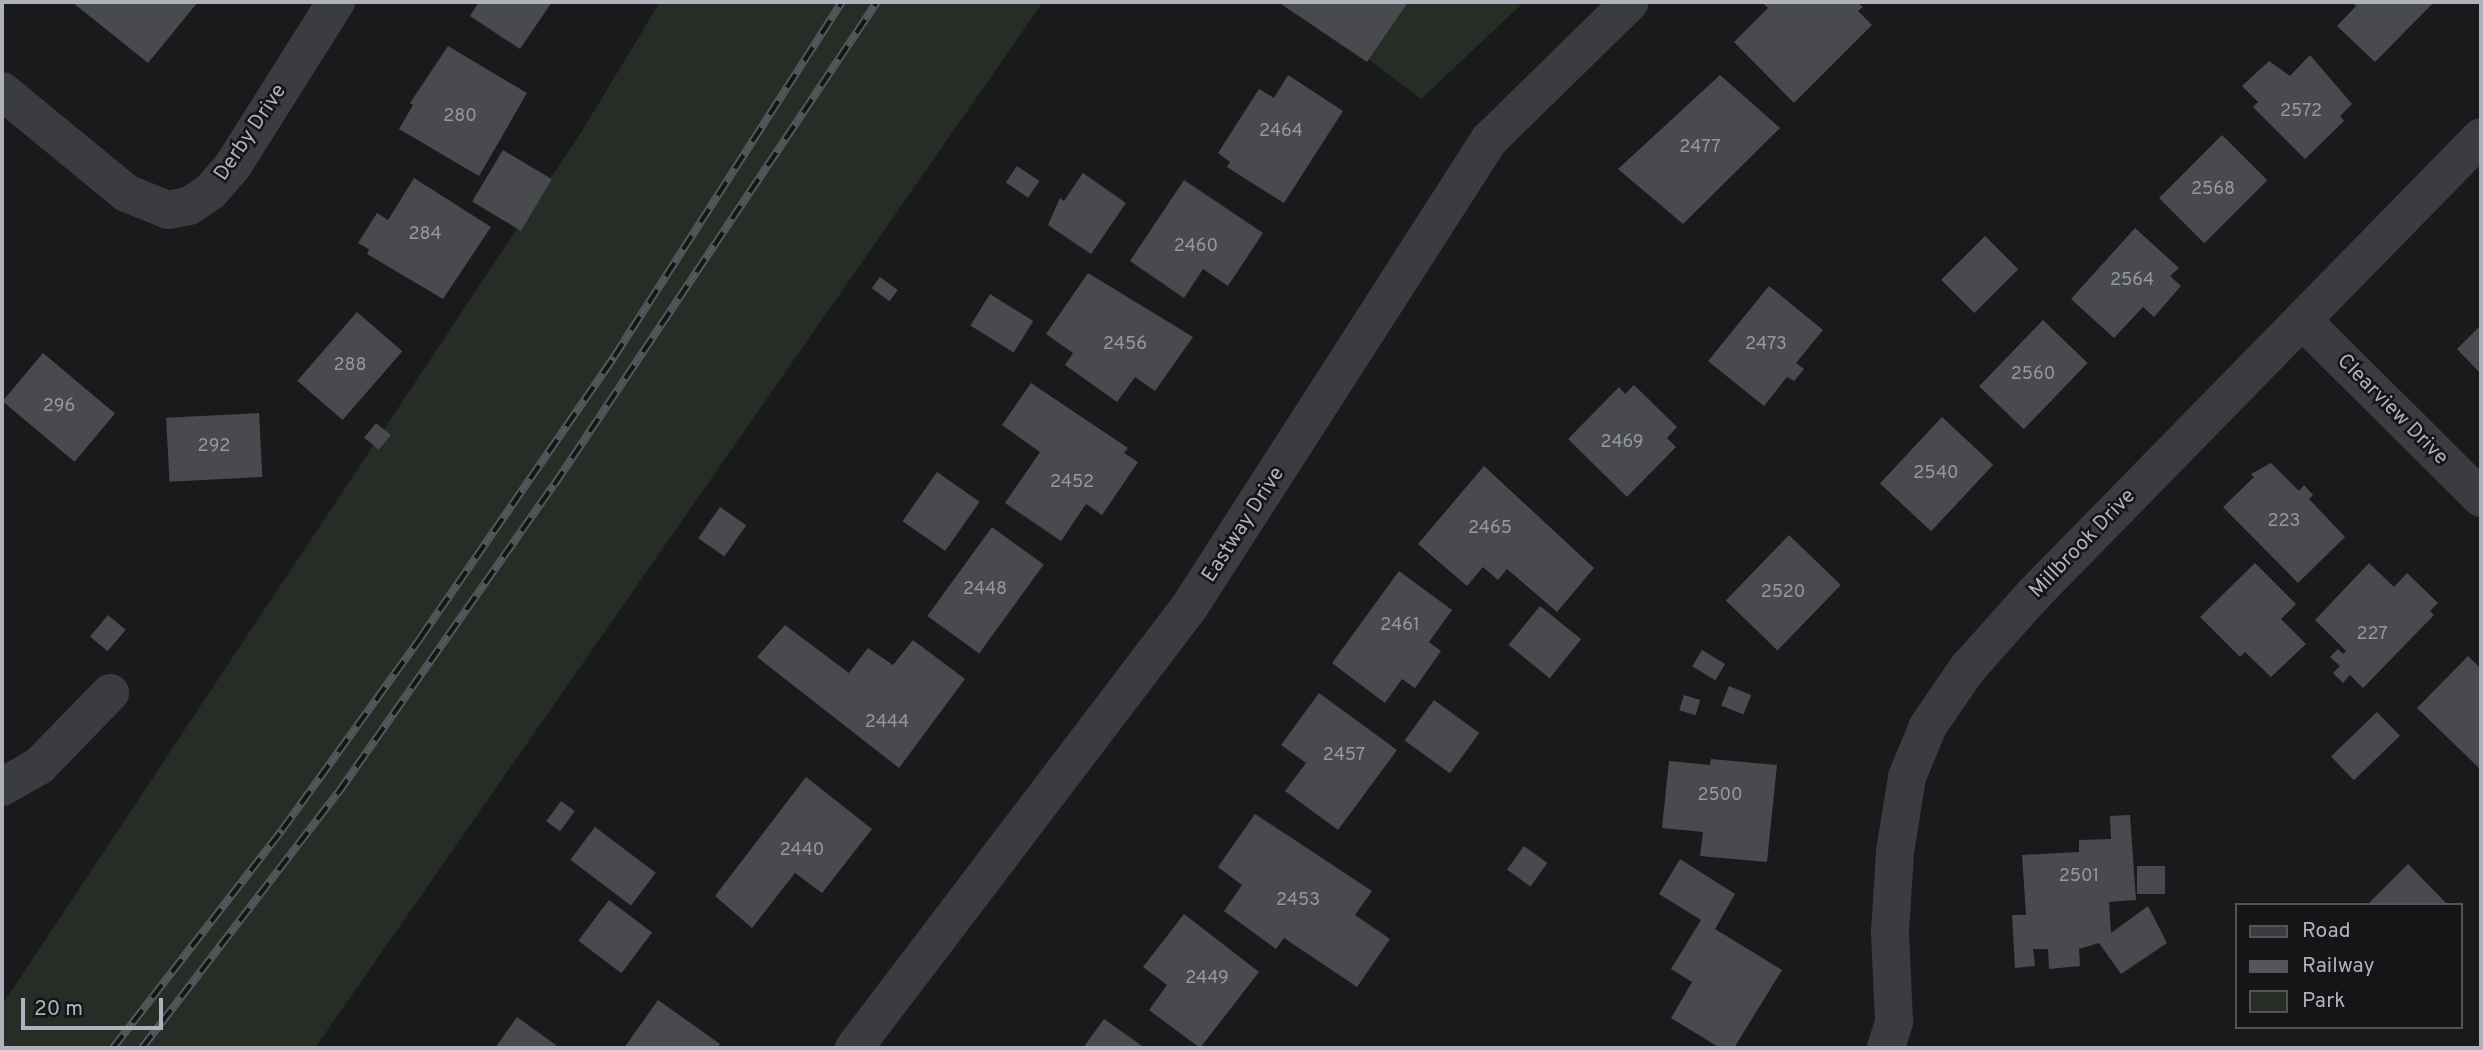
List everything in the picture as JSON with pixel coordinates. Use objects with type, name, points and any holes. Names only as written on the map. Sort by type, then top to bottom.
[{"type":"street","name":"Derby Drive","points":[[2,91],[127,193],[169,211],[189,206],[210,192],[232,167],[336,2]]},
{"type":"street","name":"Eastway Drive","points":[[854,1048],[1190,606],[1489,140],[1630,2]]},
{"type":"street","name":"Millbrook Drive","points":[[1891,1046],[1894,1021],[1890,932],[1895,852],[1907,778],[1928,726],[1967,669],[2034,594],[2481,137]]},
{"type":"street","name":"Clearview Drive","points":[[2303,321],[2481,498]]},
{"type":"street","points":[[2,787],[39,766],[110,693]]},
{"type":"green space","points":[[660,2],[1043,2],[315,1048],[2,1048],[2,1005],[582,131]]},
{"type":"green space","points":[[1293,2],[1524,2],[1421,99]]},
{"type":"building","points":[[72,2],[198,2],[148,63]]},
{"type":"building","points":[[479,2],[552,2],[520,49],[470,16]]},
{"type":"building","points":[[1278,2],[1408,2],[1367,62]]},
{"type":"building","points":[[1762,2],[1857,2],[1863,7],[1858,11],[1872,25],[1794,103],[1734,42],[1768,8]]},
{"type":"building","points":[[2352,2],[2434,2],[2375,62],[2337,26],[2356,6]]},
{"type":"building","points":[[448,46],[527,93],[479,176],[399,129],[413,105],[410,103]]},
{"type":"building","points":[[2310,55],[2352,104],[2340,116],[2344,121],[2305,159],[2253,107],[2258,102],[2242,86],[2269,61],[2290,76]]},
{"type":"building","points":[[1288,75],[1343,111],[1284,203],[1227,167],[1230,162],[1218,153],[1259,89],[1274,98]]},
{"type":"building","points":[[1720,75],[1780,128],[1683,224],[1618,169]]},
{"type":"building","points":[[2222,135],[2267,180],[2204,243],[2159,198]]},
{"type":"building","points":[[503,150],[552,179],[521,231],[472,201]]},
{"type":"building","points":[[1017,166],[1039,181],[1028,198],[1006,183]]},
{"type":"building","points":[[1083,173],[1126,203],[1091,254],[1048,225],[1060,198],[1064,201]]},
{"type":"building","points":[[414,178],[491,227],[443,299],[367,254],[369,249],[358,243],[377,213],[388,220]]},
{"type":"building","points":[[1184,180],[1263,233],[1228,286],[1203,269],[1184,298],[1130,261]]},
{"type":"building","points":[[2135,228],[2179,268],[2170,276],[2181,286],[2154,317],[2143,307],[2114,338],[2071,299]]},
{"type":"building","points":[[1985,236],[2018,269],[1974,313],[1941,280]]},
{"type":"building","points":[[1088,273],[1193,337],[1155,391],[1135,377],[1117,402],[1065,365],[1073,353],[1046,334]]},
{"type":"building","points":[[880,277],[898,290],[890,301],[872,288]]},
{"type":"building","points":[[1769,286],[1823,330],[1796,363],[1804,369],[1794,381],[1787,377],[1764,406],[1708,361]]},
{"type":"building","points":[[990,294],[1033,321],[1014,352],[970,325]]},
{"type":"building","points":[[357,312],[402,351],[343,420],[297,381]]},
{"type":"building","points":[[2043,320],[2088,363],[2024,429],[1979,386]]},
{"type":"building","points":[[2481,325],[2481,374],[2457,349]]},
{"type":"building","points":[[43,353],[115,413],[75,462],[3,401]]},
{"type":"building","points":[[1031,383],[1128,448],[1124,453],[1138,462],[1102,515],[1086,504],[1061,541],[1005,503],[1040,452],[1002,425]]},
{"type":"building","points":[[1634,385],[1677,427],[1667,438],[1676,447],[1627,497],[1568,439],[1619,387],[1625,394]]},
{"type":"building","points":[[259,413],[262,477],[169,482],[166,418]]},
{"type":"building","points":[[1942,417],[1993,465],[1931,531],[1880,484]]},
{"type":"building","points":[[376,423],[391,435],[379,450],[364,438]]},
{"type":"building","points":[[2271,463],[2299,491],[2304,485],[2313,495],[2309,499],[2345,537],[2298,583],[2223,507],[2254,477],[2251,474]]},
{"type":"building","points":[[1484,466],[1594,568],[1557,612],[1507,569],[1498,580],[1483,567],[1467,586],[1418,544]]},
{"type":"building","points":[[937,472],[980,502],[945,551],[903,521]]},
{"type":"building","points":[[720,507],[746,525],[724,556],[698,538]]},
{"type":"building","points":[[992,527],[1044,565],[979,654],[927,616]]},
{"type":"building","points":[[1789,535],[1841,585],[1778,650],[1726,600]]},
{"type":"building","points":[[2255,563],[2296,604],[2281,619],[2306,644],[2271,677],[2245,652],[2240,657],[2200,617]]},
{"type":"building","points":[[2369,563],[2394,587],[2407,573],[2438,603],[2430,611],[2434,615],[2363,688],[2350,675],[2343,683],[2333,673],[2340,666],[2330,657],[2338,649],[2343,654],[2346,651],[2315,620]]},
{"type":"building","points":[[1399,571],[1452,610],[1429,642],[1441,651],[1415,688],[1402,679],[1385,703],[1332,663]]},
{"type":"building","points":[[1540,606],[1581,639],[1550,678],[1509,645]]},
{"type":"building","points":[[108,615],[126,630],[108,651],[90,636]]},
{"type":"building","points":[[785,625],[849,673],[868,648],[893,665],[913,640],[965,679],[899,768],[757,657]]},
{"type":"building","points":[[1702,650],[1725,664],[1715,680],[1692,666]]},
{"type":"building","points":[[2468,656],[2481,669],[2481,770],[2417,708]]},
{"type":"building","points":[[1729,686],[1751,695],[1743,714],[1721,705]]},
{"type":"building","points":[[1319,693],[1397,750],[1338,830],[1285,791],[1306,763],[1281,745]]},
{"type":"building","points":[[1684,695],[1700,700],[1696,715],[1679,710]]},
{"type":"building","points":[[1434,700],[1479,733],[1450,773],[1405,740]]},
{"type":"building","points":[[2377,712],[2400,736],[2354,780],[2331,756]]},
{"type":"building","points":[[1711,759],[1777,765],[1767,862],[1700,856],[1703,832],[1662,828],[1669,761],[1710,765]]},
{"type":"building","points":[[806,777],[872,829],[822,893],[795,873],[752,928],[715,896]]},
{"type":"building","points":[[561,801],[575,811],[560,831],[546,821]]},
{"type":"building","points":[[1255,814],[1372,891],[1355,915],[1390,939],[1357,987],[1284,938],[1276,949],[1224,911],[1242,885],[1218,867]]},
{"type":"building","points":[[2130,815],[2136,900],[2109,902],[2111,933],[2148,906],[2167,943],[2121,974],[2099,943],[2079,949],[2080,966],[2049,969],[2048,949],[2033,949],[2035,966],[2015,968],[2012,915],[2026,915],[2022,855],[2079,852],[2079,840],[2111,839],[2110,816]]},
{"type":"building","points":[[595,827],[656,873],[631,905],[570,860]]},
{"type":"building","points":[[1524,846],[1547,863],[1530,887],[1507,869]]},
{"type":"building","points":[[1680,859],[1735,894],[1715,929],[1782,970],[1734,1048],[1720,1048],[1671,1018],[1692,982],[1671,969],[1701,920],[1659,894]]},
{"type":"building","points":[[2408,864],[2446,903],[2369,903]]},
{"type":"building","points":[[2137,866],[2165,866],[2165,894],[2137,894]]},
{"type":"building","points":[[609,900],[652,932],[621,973],[578,941]]},
{"type":"building","points":[[1184,914],[1259,972],[1200,1048],[1149,1010],[1167,985],[1143,967]]},
{"type":"building","points":[[658,1000],[720,1044],[717,1048],[624,1048]]},
{"type":"building","points":[[517,1017],[560,1048],[495,1048]]},
{"type":"building","points":[[1104,1019],[1145,1048],[1083,1048]]},
{"type":"railway","points":[[113,1048],[282,830],[421,637],[614,357],[842,2]]},
{"type":"railway","points":[[142,1048],[338,793],[554,485],[877,2]]}]
